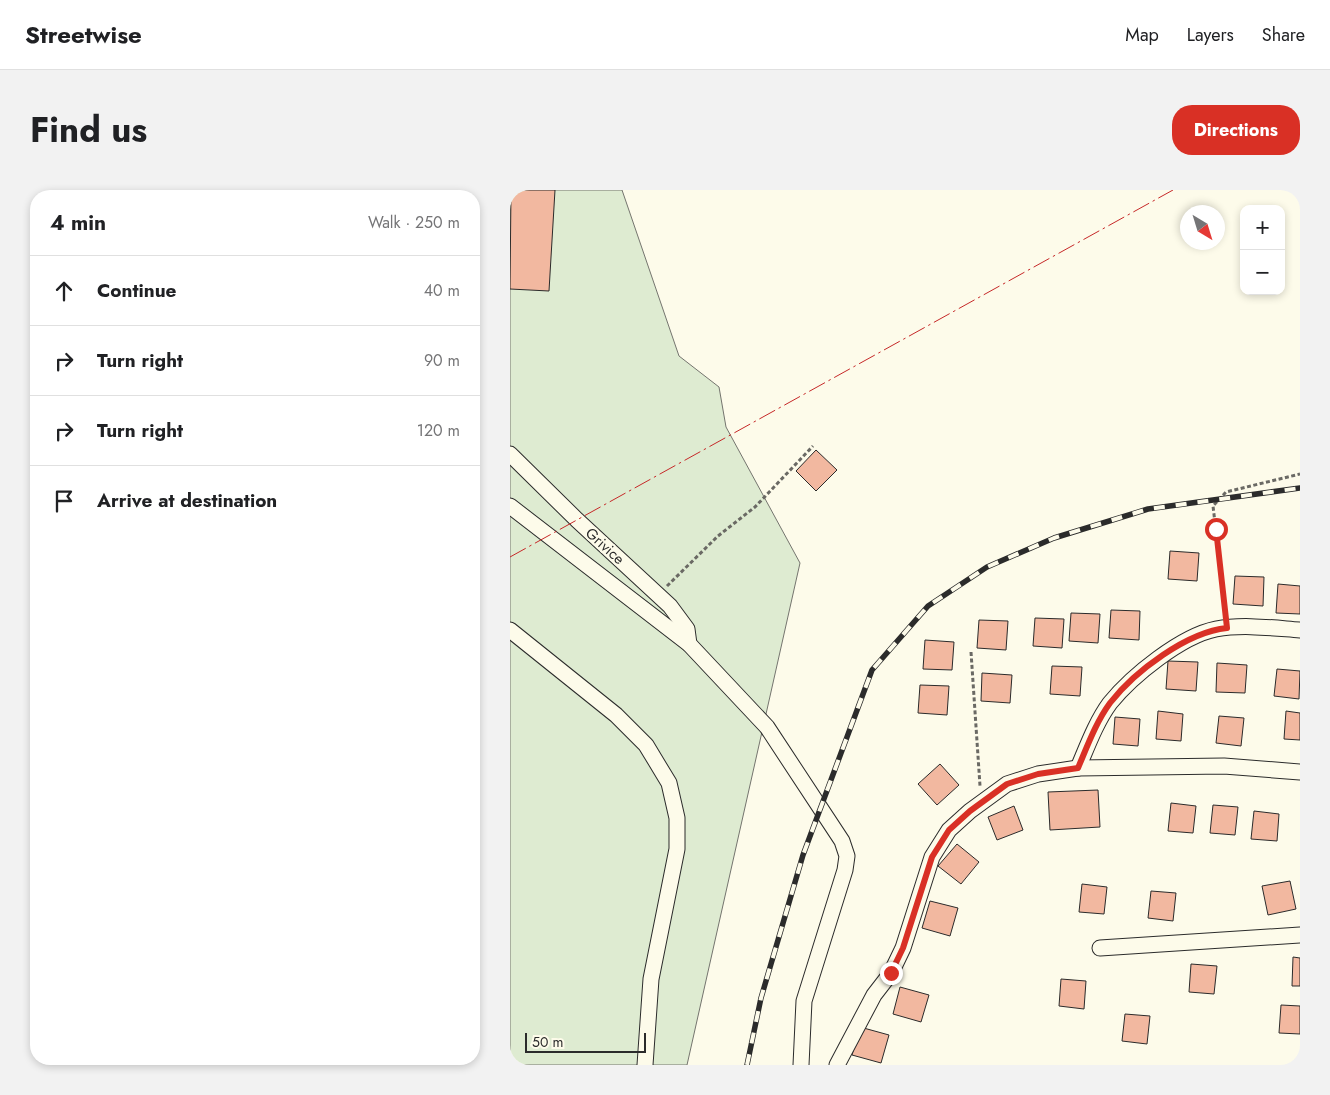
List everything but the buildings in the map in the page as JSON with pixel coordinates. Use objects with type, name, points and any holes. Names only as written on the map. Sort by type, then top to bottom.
[{"type":"street","name":"Grivice","points":[[510,454],[576,520],[670,606],[687,629],[689,644]]},
{"type":"street","points":[[510,506],[689,644],[767,727],[842,841],[847,856],[832,916],[810,977],[804,1001],[801,1065]]},
{"type":"street","points":[[1078,768],[1093,734],[1110,703],[1136,678],[1176,646],[1214,629],[1300,630]]},
{"type":"street","points":[[510,630],[616,715],[646,745],[669,783],[677,818],[677,849],[651,979],[645,1065]]},
{"type":"street","points":[[837,1065],[874,995],[891,973],[903,948],[932,857],[949,830],[1007,784],[1038,774],[1078,768],[1224,766],[1300,772]]},
{"type":"street","points":[[1100,948],[1300,934]]},
{"type":"path","points":[[658,594],[718,536],[755,507],[813,446]]},
{"type":"path","points":[[1227,628],[1213,506],[1226,492],[1300,474]]},
{"type":"path","points":[[971,652],[981,803]]},
{"type":"green space","points":[[510,190],[622,190],[679,356],[719,387],[726,427],[800,563],[687,1065],[510,1065]]},
{"type":"railway","points":[[747,1065],[761,998],[803,855],[872,670],[928,606],[987,567],[1054,538],[1148,509],[1300,488]]},
{"type":"power","points":[[510,557],[1173,190]]},
{"type":"route","points":[[891,973],[903,948],[932,857],[949,830],[970,811],[1007,784],[1038,774],[1078,768],[1093,734],[1110,703],[1136,678],[1176,646],[1214,629],[1227,628],[1216,529]]}]
